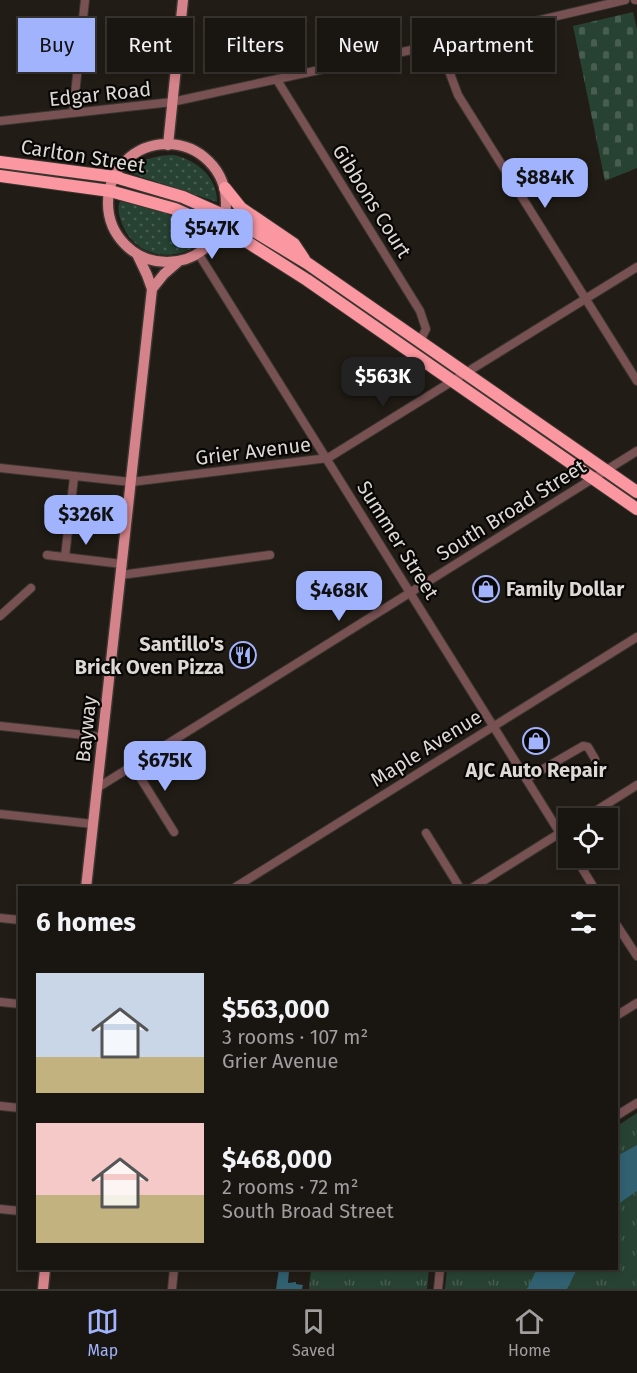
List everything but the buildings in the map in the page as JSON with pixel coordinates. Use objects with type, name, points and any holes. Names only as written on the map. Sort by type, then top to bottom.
[{"type":"highway","name":"Carlton Street","points":[[0,162],[115,177],[183,197],[257,231],[637,492]]},
{"type":"highway","name":"Carlton Street","points":[[0,176],[110,191],[175,209],[251,244],[307,279],[637,508]]},
{"type":"highway","points":[[225,188],[235,202],[248,213],[294,244],[306,263]]},
{"type":"main road","points":[[168,145],[183,0]]},
{"type":"main road","points":[[154,145],[168,145],[190,150],[204,158],[219,174],[225,188],[225,215],[211,242],[198,253],[180,261],[152,288],[137,255],[123,242],[114,225],[109,205],[110,191],[123,163],[138,151],[154,145]]},
{"type":"main road","points":[[137,255],[156,262],[180,261]]},
{"type":"main road","name":"Bayway","points":[[86,886],[152,288]]},
{"type":"main road","points":[[43,1289],[45,1270]]},
{"type":"street","points":[[73,113],[85,0]]},
{"type":"street","name":"Edgar Road","points":[[549,18],[625,0]]},
{"type":"street","name":"Edgar Road","points":[[0,121],[172,102],[412,50]]},
{"type":"street","points":[[449,72],[458,96],[637,381]]},
{"type":"street","name":"Gibbons Court","points":[[278,80],[420,311],[426,329],[420,341]]},
{"type":"street","name":"Summer Street","points":[[198,253],[526,778],[558,822]]},
{"type":"street","name":"Grier Avenue","points":[[0,468],[131,482],[328,458],[637,267]]},
{"type":"street","name":"South Broad Street","points":[[98,788],[637,451]]},
{"type":"street","points":[[65,557],[74,477]]},
{"type":"street","points":[[47,555],[122,569],[270,555]]},
{"type":"street","points":[[0,616],[31,588]]},
{"type":"street","name":"Maple Avenue","points":[[237,886],[637,637]]},
{"type":"street","points":[[0,726],[103,737]]},
{"type":"street","points":[[526,778],[583,746],[588,747],[595,759]]},
{"type":"street","points":[[133,766],[174,832]]},
{"type":"street","points":[[600,808],[637,785]]},
{"type":"street","points":[[0,814],[93,824]]},
{"type":"street","points":[[426,833],[459,886]]},
{"type":"street","points":[[475,886],[558,834]]},
{"type":"street","points":[[582,868],[593,886]]},
{"type":"street","points":[[0,918],[18,920]]},
{"type":"street","points":[[618,927],[637,956]]},
{"type":"street","points":[[0,1002],[18,1004]]},
{"type":"street","points":[[618,1015],[637,1003]]},
{"type":"street","points":[[618,1115],[637,1104]]},
{"type":"street","points":[[0,1106],[18,1108]]},
{"type":"street","points":[[0,1209],[18,1211]]},
{"type":"street","points":[[172,1289],[174,1270]]},
{"type":"street","points":[[438,1289],[440,1270]]},
{"type":"green space","points":[[633,12],[637,29],[637,168],[605,181],[573,26]]},
{"type":"green space","points":[[174,155],[191,161],[204,171],[214,185],[217,202],[130,173],[138,164],[149,159]]},
{"type":"green space","points":[[120,201],[163,212],[211,232],[190,250],[164,255],[151,252],[139,246],[129,237],[119,215]]},
{"type":"green space","points":[[637,1113],[637,1289],[445,1289],[447,1270],[618,1270],[618,1125]]},
{"type":"green space","points":[[311,1270],[429,1270],[427,1289],[309,1289]]},
{"type":"water","points":[[637,1145],[637,1191],[618,1206],[618,1155]]},
{"type":"water","points":[[279,1270],[289,1271],[288,1283],[296,1282],[296,1284],[303,1285],[302,1289],[276,1289]]},
{"type":"water","points":[[536,1270],[576,1270],[567,1289],[527,1289]]},
{"type":"place","name":"Family Dollar","points":[[486,589]]},
{"type":"place","name":"Santillo's Brick Oven Pizza","points":[[243,655]]},
{"type":"place","name":"AJC Auto Repair","points":[[536,741]]}]
